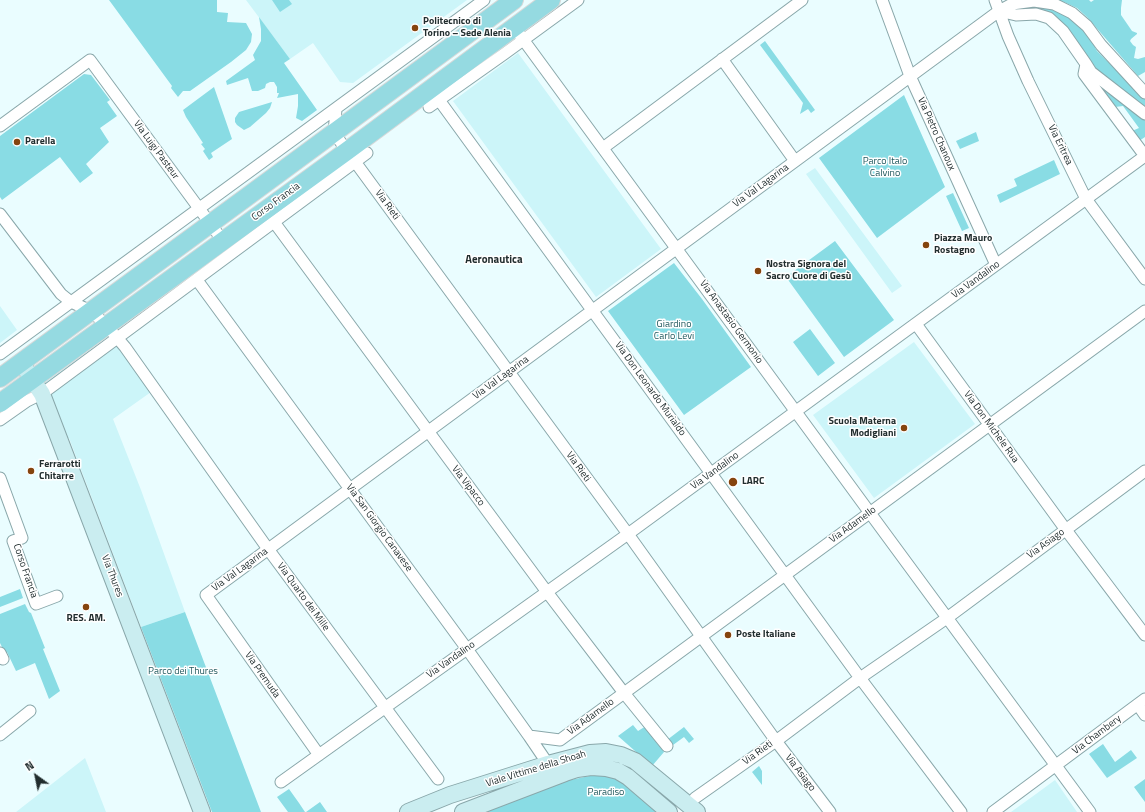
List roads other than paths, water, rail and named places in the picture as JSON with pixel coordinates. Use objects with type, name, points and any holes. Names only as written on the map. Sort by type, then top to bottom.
[{"type":"main road","name":"Corso Francia","points":[[0,378],[21,362],[104,323],[211,224],[514,0]]},
{"type":"main road","name":"Corso Francia","points":[[0,403],[104,323],[223,240],[351,156],[519,33],[551,0]]},
{"type":"street","points":[[0,354],[484,0]]},
{"type":"street","name":"Corso Francia","points":[[429,107],[440,100],[519,33],[578,0]]},
{"type":"street","points":[[603,148],[802,0]]},
{"type":"street","name":"Via Pietro Chanoux","points":[[882,0],[910,76],[996,265]]},
{"type":"street","name":"Via Eritrea","points":[[995,0],[1008,36],[1028,81],[1086,199],[1145,279]]},
{"type":"street","points":[[999,11],[1012,4],[1034,1],[1054,4],[1072,13],[1088,26],[1101,45],[1145,93]]},
{"type":"street","name":"Via Val Lagarina","points":[[206,595],[999,11]]},
{"type":"street","name":"Via Vandalino","points":[[999,11],[1016,15],[1036,14],[1049,18],[1063,32],[1091,72],[1145,114]]},
{"type":"street","name":"Via Anastasio Germonio","points":[[519,33],[947,618]]},
{"type":"street","name":"Via Luigi Pasteur","points":[[0,126],[90,60],[223,240]]},
{"type":"street","name":"Via Val Lagarina","points":[[722,60],[795,161]]},
{"type":"street","name":"Via Vandalino","points":[[281,782],[628,534],[1145,156],[1084,74],[1086,64]]},
{"type":"street","name":"Via Don Leonardo Murialdo","points":[[440,100],[786,574],[860,678]]},
{"type":"street","points":[[334,133],[336,109]]},
{"type":"street","name":"Via Rieti","points":[[334,133],[628,534],[776,741],[696,805]]},
{"type":"street","name":"Corso Francia","points":[[0,420],[27,401],[42,394],[104,323],[197,280],[274,222],[351,156],[367,153]]},
{"type":"street","points":[[0,214],[61,294],[104,323]]},
{"type":"street","name":"Via Vipacco","points":[[274,222],[547,592],[624,693],[667,746]]},
{"type":"street","name":"Via San Giorgio Canavese","points":[[197,280],[467,649],[548,764],[561,775]]},
{"type":"street","name":"Via Adamello","points":[[529,736],[560,740],[1145,311]]},
{"type":"street","name":"Via Quarto dei Mille","points":[[104,323],[268,549],[438,779]]},
{"type":"street","name":"Via Don Michele Rua","points":[[916,324],[1066,530],[1145,635]]},
{"type":"street","name":"Via Thures","points":[[10,347],[42,394],[202,812]]},
{"type":"street","name":"Via Asiago","points":[[830,812],[776,741],[860,678],[947,618],[1145,471]]},
{"type":"street","name":"Corso Francia","points":[[0,478],[22,538],[13,542],[36,604],[57,596]]},
{"type":"street","name":"Via Premuda","points":[[206,595],[319,755]]},
{"type":"street","points":[[947,618],[1090,812]]},
{"type":"street","points":[[860,678],[961,812]]},
{"type":"street","name":"Via Chambery","points":[[993,812],[1141,702],[1145,715]]},
{"type":"street","points":[[0,735],[30,711]]},
{"type":"street","name":"Via Adamello","points":[[560,740],[572,758]]},
{"type":"street","name":"Viale Vittime della Shoah","points":[[408,812],[453,794],[548,764],[590,753],[606,752],[621,755],[635,762],[696,805]]},
{"type":"street","points":[[561,775],[572,758]]},
{"type":"street","name":"Viale Vittime della Shoah","points":[[463,812],[577,769],[591,767],[606,768],[618,771],[628,777],[669,812]]},
{"type":"street","points":[[453,794],[460,812]]},
{"type":"place","name":"Politecnico di Torino – Sede Alenia","points":[[415,28]]},
{"type":"place","name":"Parella","points":[[17,142]]},
{"type":"place","name":"Piazza Mauro Rostagno","points":[[926,245]]},
{"type":"place","name":"Nostra Signora del Sacro Cuore di Gesù","points":[[758,271]]},
{"type":"place","name":"Scuola Materna Modigliani","points":[[904,428]]},
{"type":"place","name":"Ferrarotti Chitarre","points":[[31,471]]},
{"type":"place","name":"LARC","points":[[733,482]]},
{"type":"place","name":"RES. AM.","points":[[86,607]]},
{"type":"place","name":"Poste Italiane","points":[[728,635]]},
{"type":"district","name":"Aeronautica","points":[[494,260]]},
{"type":"park label","name":"Parco Italo Calvino","points":[[885,168]]},
{"type":"park label","name":"Giardino Carlo Levi","points":[[674,330]]},
{"type":"park label","name":"Parco dei Thures","points":[[183,672]]},
{"type":"park label","name":"Paradiso","points":[[606,793]]}]
